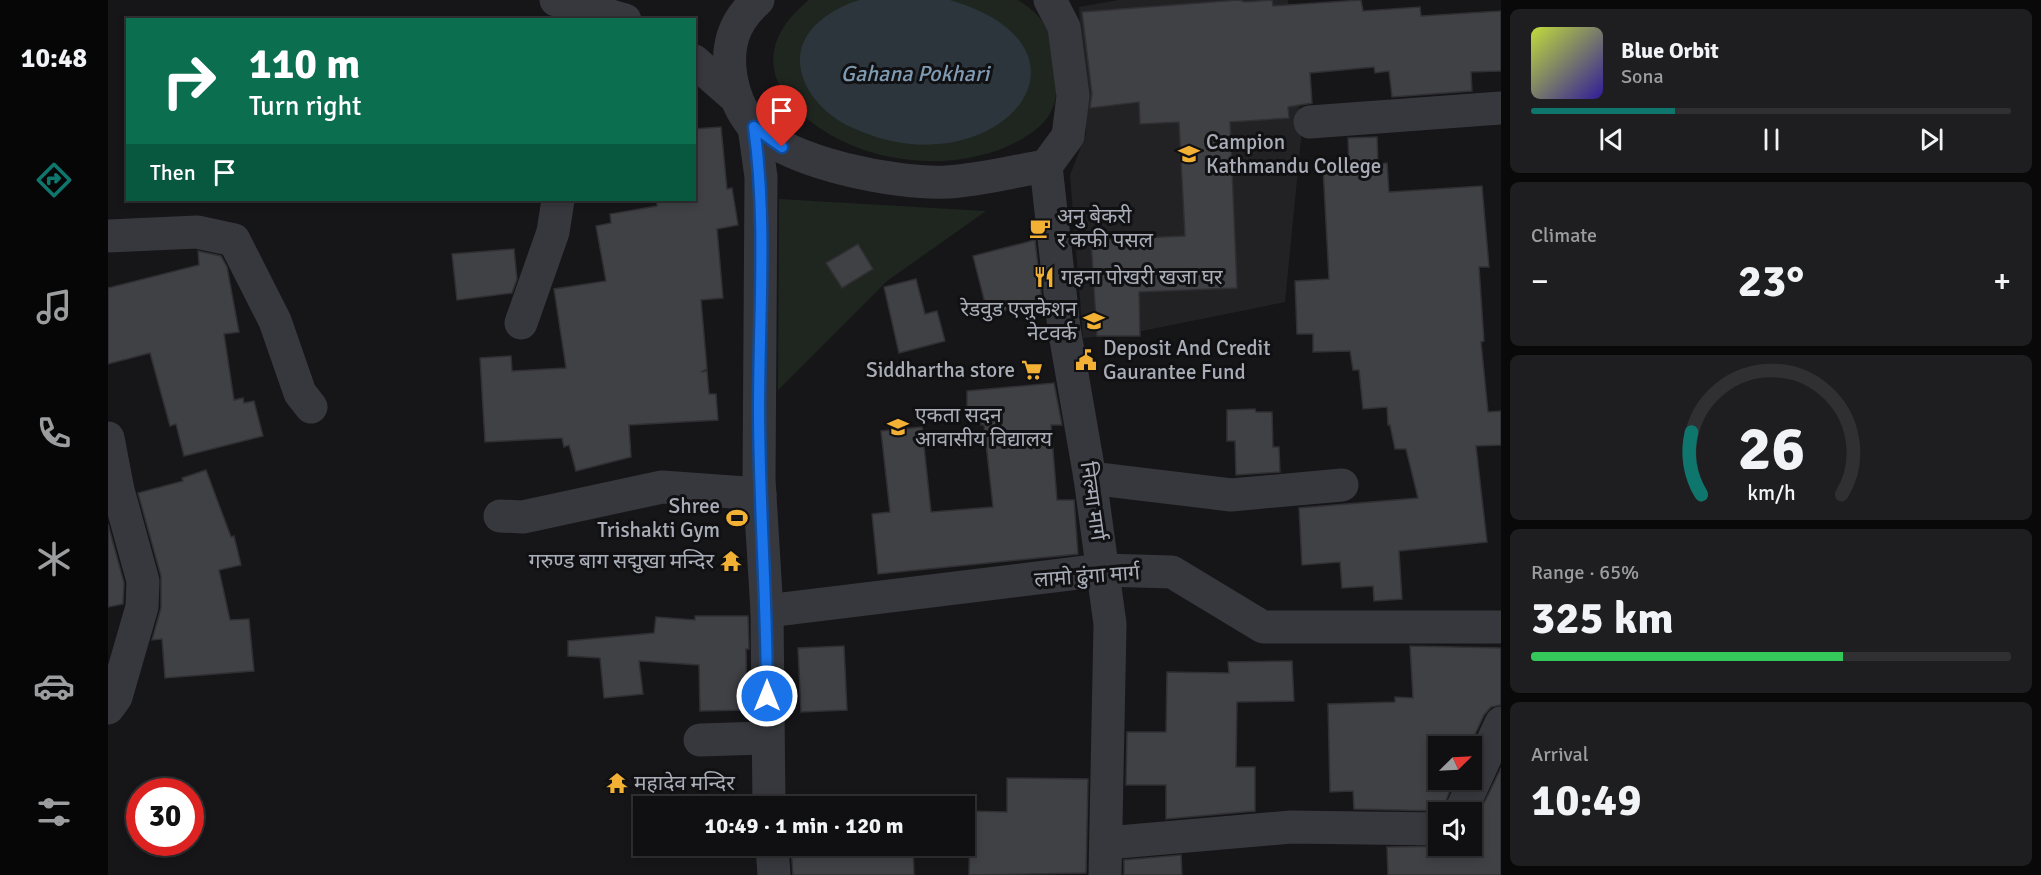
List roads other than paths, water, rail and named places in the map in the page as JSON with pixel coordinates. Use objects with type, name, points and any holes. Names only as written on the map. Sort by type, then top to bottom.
[{"type":"street","points":[[556,18],[554,0],[618,18]]},
{"type":"street","points":[[639,18],[640,0]]},
{"type":"street","points":[[734,96],[729,65],[730,40],[737,22],[758,0]]},
{"type":"street","points":[[696,63],[734,96],[754,127],[782,147],[823,163],[878,176],[946,182],[1046,166],[1068,136],[1073,96],[1065,27],[1050,0]]},
{"type":"street","points":[[1310,122],[1501,108]]},
{"type":"street","points":[[754,127],[761,177],[760,494],[767,611],[766,738],[769,796]]},
{"type":"street","name":"निल्मा मार्ग","points":[[1046,166],[1064,328],[1090,478],[1110,624],[1105,875]]},
{"type":"street","points":[[521,323],[553,232],[558,201]]},
{"type":"street","points":[[108,236],[197,232],[234,240],[274,321],[300,393],[311,407]]},
{"type":"street","points":[[108,438],[118,490],[143,581],[142,608],[117,697],[108,708]]},
{"type":"street","points":[[1090,478],[1231,495],[1342,485]]},
{"type":"street","points":[[500,516],[523,517],[662,487],[760,494]]},
{"type":"street","name":"लामो ढुंगा मार्ग","points":[[767,611],[1102,570],[1172,572],[1263,627],[1501,627]]},
{"type":"street","points":[[1465,802],[1501,723]]},
{"type":"street","points":[[700,740],[766,738]]},
{"type":"street","points":[[1107,843],[1292,827],[1428,829]]},
{"type":"street","points":[[773,856],[774,875]]},
{"type":"water","name":"Gahana Pokhari","points":[[860,0],[950,0],[1000,23],[1026,50],[1030,80],[1017,107],[990,129],[951,142],[905,143],[853,128],[821,106],[809,91],[802,75],[800,59],[804,43],[814,27],[831,13]]},
{"type":"place","name":"Campion Kathmandu College","points":[[1189,154]]},
{"type":"place","name":"अनु बेकरी र कफी पसल","points":[[1040,228]]},
{"type":"place","name":"गहना पोखरी खजा घर","points":[[1044,277]]},
{"type":"place","name":"रेडवुड एजुकेशन नेटवर्क","points":[[1094,321]]},
{"type":"place","name":"Deposit And Credit Gaurantee Fund","points":[[1086,360]]},
{"type":"place","name":"Siddhartha store","points":[[1032,370]]},
{"type":"place","name":"एकता सदन आवासीय विद्यालय","points":[[898,427]]},
{"type":"place","name":"Shree Trishakti Gym","points":[[737,518]]},
{"type":"place","name":"गरुण्ड बाग सद्मुखा मन्दिर","points":[[731,561]]},
{"type":"place","name":"महादेव मन्दिर","points":[[617,783]]}]
